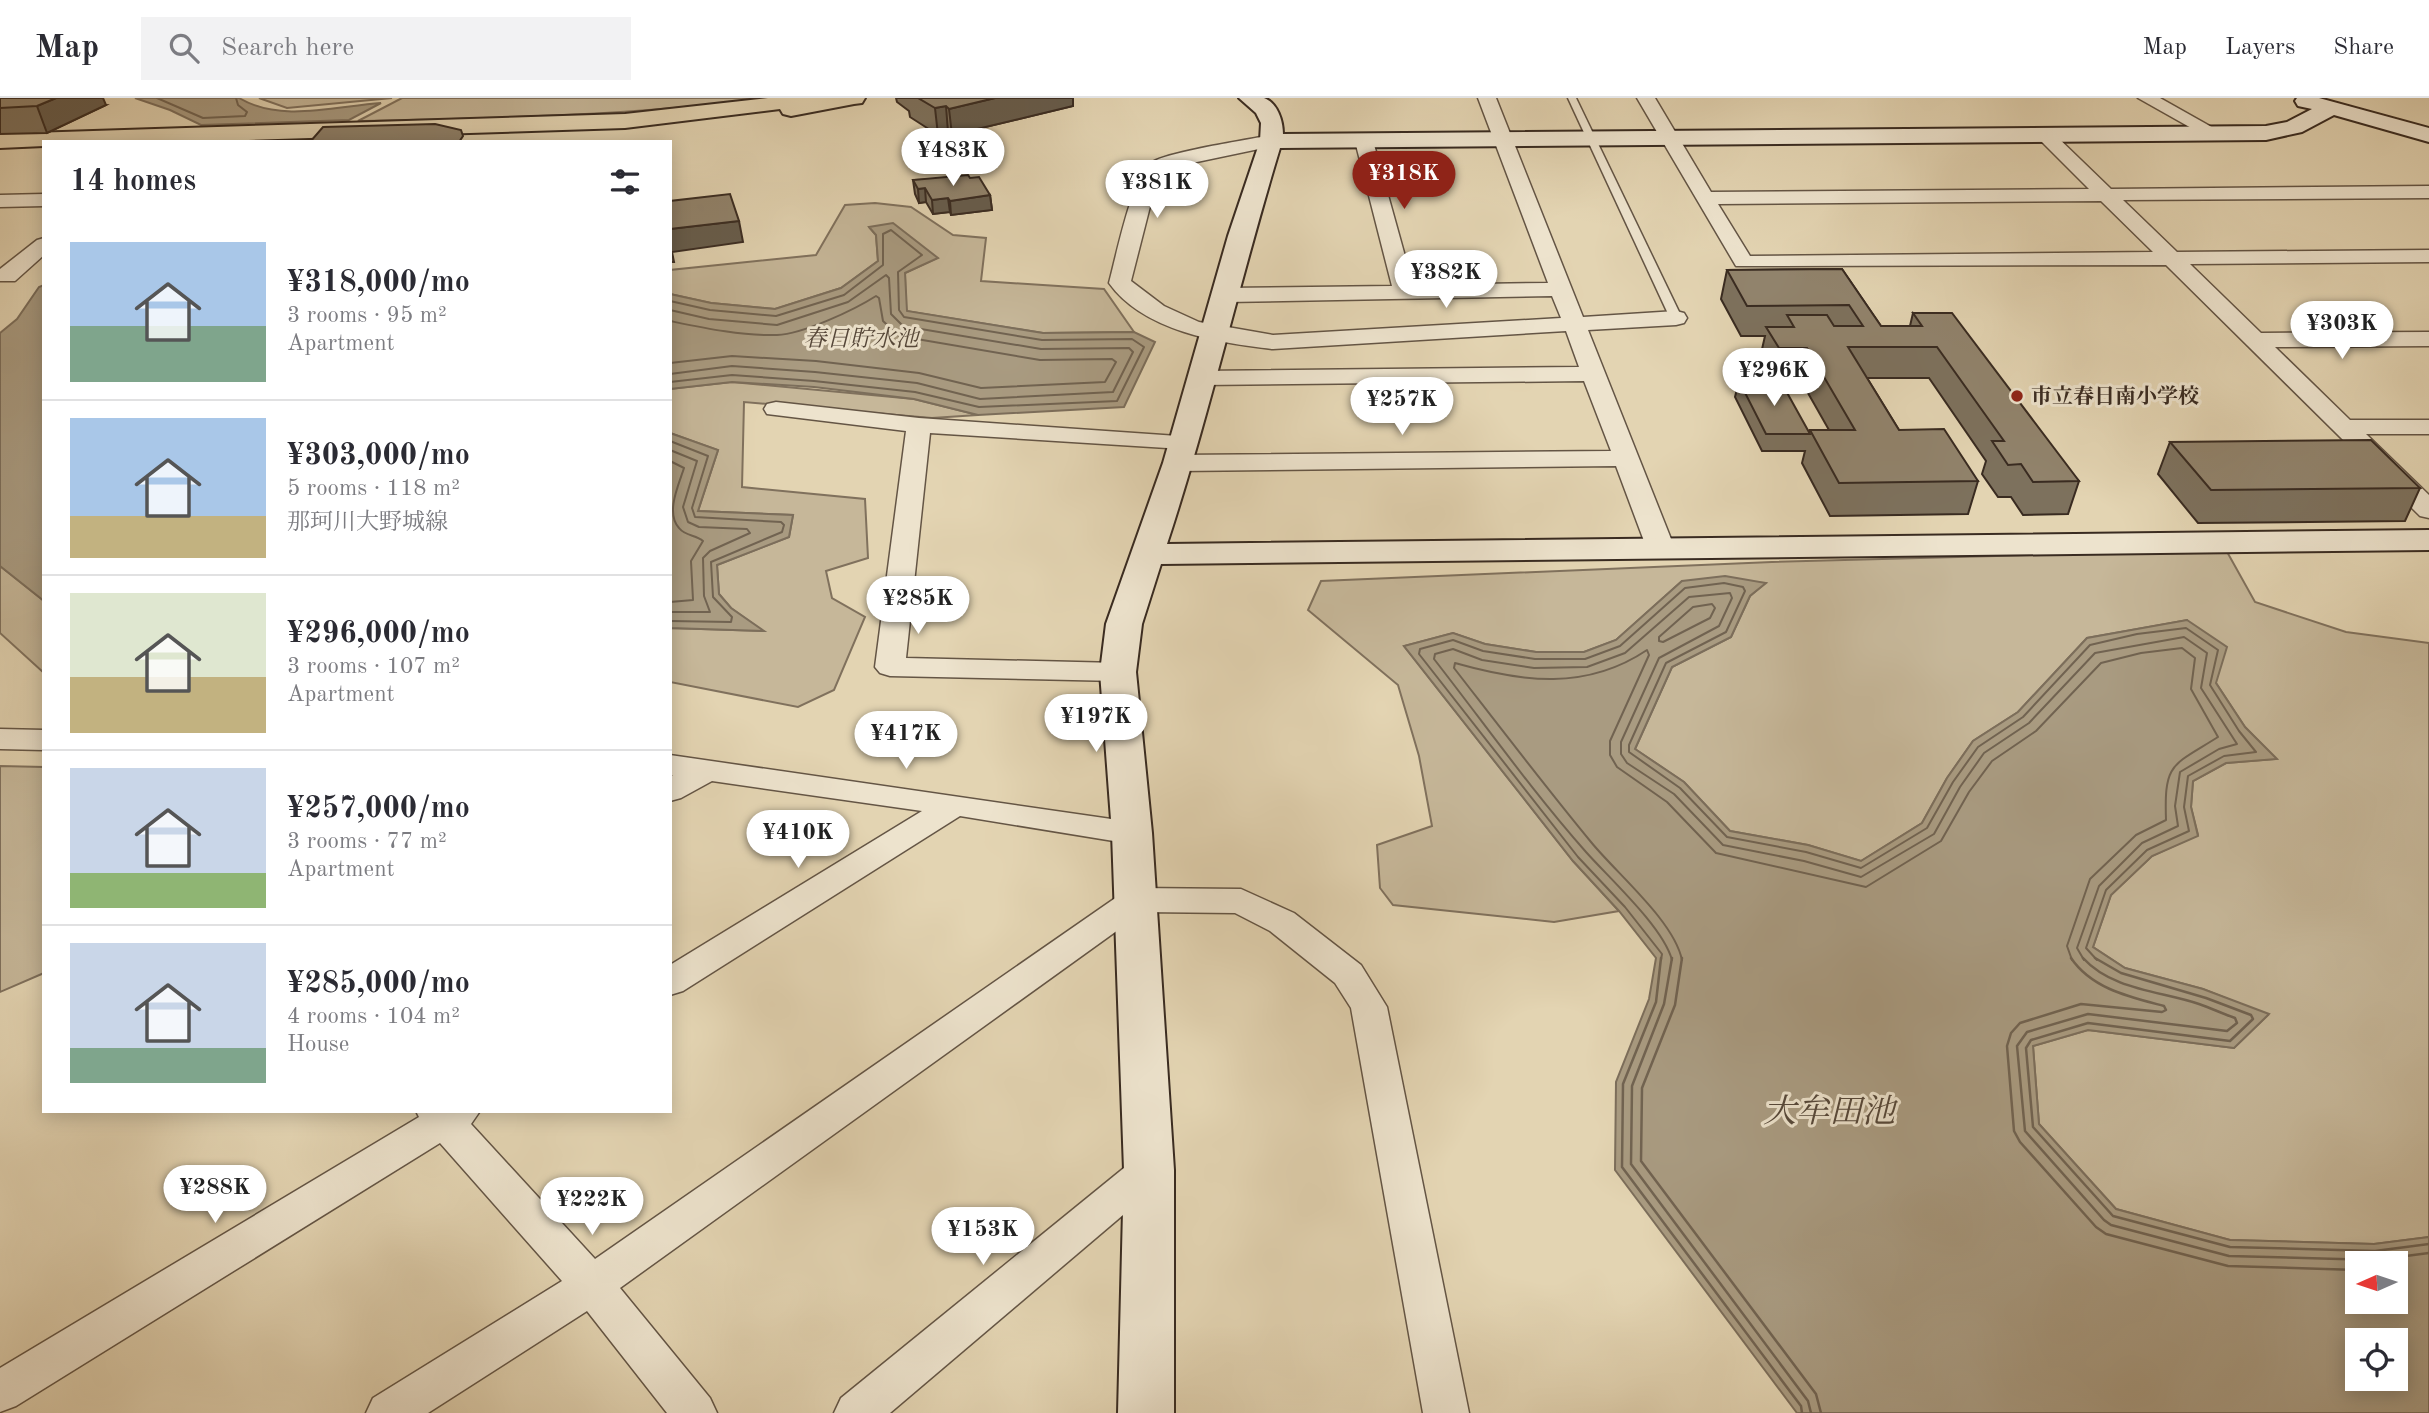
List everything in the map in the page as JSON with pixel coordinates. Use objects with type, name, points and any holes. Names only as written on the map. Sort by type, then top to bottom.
[{"type":"main road","points":[[0,141],[625,121],[706,114],[814,98]]},
{"type":"main road","points":[[353,140],[585,131],[666,125],[747,116],[854,98]]},
{"type":"main road","points":[[0,150],[42,148]]},
{"type":"street","points":[[1146,1413],[1149,1170],[1132,833],[1118,672],[1124,624],[1150,554],[1271,141],[1272,123],[1265,109],[1250,98]]},
{"type":"street","points":[[1487,98],[1661,549]]},
{"type":"street","points":[[1646,98],[1744,262],[2429,257]]},
{"type":"street","points":[[2147,98],[2215,134]]},
{"type":"street","points":[[2298,98],[2429,135]]},
{"type":"street","points":[[1676,318],[1273,342],[1215,336],[1176,322],[1142,304],[1120,283],[1148,178],[1157,167],[1167,162],[1271,141],[2266,133],[2294,127],[2330,109]]},
{"type":"street","points":[[2046,136],[2429,510]]},
{"type":"street","points":[[1364,141],[1404,292]]},
{"type":"street","points":[[1706,198],[2429,192]]},
{"type":"street","points":[[0,201],[42,200]]},
{"type":"street","points":[[0,275],[7,276],[42,246]]},
{"type":"street","points":[[1226,295],[1561,289]]},
{"type":"street","points":[[2255,340],[2429,339]]},
{"type":"street","points":[[1201,378],[1594,374]]},
{"type":"street","points":[[776,409],[1180,452],[1626,458]]},
{"type":"street","points":[[919,425],[890,667],[1118,672]]},
{"type":"street","points":[[2344,427],[2429,427]]},
{"type":"street","points":[[1150,554],[2429,540]]},
{"type":"street","points":[[0,739],[42,740]]},
{"type":"street","points":[[672,765],[1132,833]]},
{"type":"street","points":[[672,790],[708,771]]},
{"type":"street","points":[[672,981],[956,805]]},
{"type":"street","points":[[389,1413],[592,1285],[1136,900],[1241,901],[1282,922],[1348,974],[1369,1007],[1446,1413]]},
{"type":"street","points":[[4,1399],[447,1115],[592,1285],[694,1413]]},
{"type":"street","points":[[857,1413],[1149,1170]]},
{"type":"lane","points":[[1572,98],[1676,318]]},
{"type":"shaded area","points":[[259,98],[392,98],[287,108]]},
{"type":"shaded area","points":[[402,98],[767,98],[614,112],[358,121]]},
{"type":"shaded area","points":[[875,203],[911,207],[953,235],[986,238],[981,281],[1104,289],[1134,332],[1043,333],[906,311],[905,273],[937,258],[869,227],[876,235],[878,261],[841,288],[775,309],[711,303],[672,294],[672,270],[816,255],[845,205]]},
{"type":"shaded area","points":[[732,382],[914,399],[978,415],[932,418],[744,402],[742,487],[865,499],[868,558],[826,571],[832,598],[865,617],[834,690],[798,707],[672,682],[672,628],[763,631],[731,608],[719,594],[717,565],[789,537],[793,515],[698,511],[718,450],[672,434],[672,389]]},
{"type":"shaded area","points":[[2226,550],[2255,602],[2346,632],[2429,643],[2429,1237],[2374,1244],[2230,1240],[2116,1209],[2039,1124],[2033,1046],[2088,1030],[2234,1048],[2268,1015],[2203,989],[2125,968],[2093,947],[2111,895],[2152,856],[2198,835],[2191,807],[2193,781],[2226,763],[2276,759],[2245,727],[2216,683],[2187,620],[2087,638],[2018,712],[1973,741],[1947,778],[1922,823],[1861,861],[1808,845],[1730,831],[1684,782],[1635,749],[1672,667],[1731,637],[1750,596],[1765,583],[1682,581],[1616,640],[1584,652],[1536,652],[1485,644],[1453,633],[1404,646],[1573,861],[1619,911],[1554,922],[1393,905],[1380,888],[1377,845],[1432,826],[1419,756],[1398,685],[1308,610],[1321,581],[1772,562]]},
{"type":"shaded area","points":[[0,566],[42,599],[42,671],[0,633]]},
{"type":"shaded area","points":[[0,766],[42,767],[42,974],[0,992]]},
{"type":"water","points":[[135,98],[239,98],[255,106],[291,111],[381,103],[349,120],[201,125],[170,110]]},
{"type":"water","name":"春日貯水池","points":[[893,223],[938,258],[905,273],[907,311],[1043,333],[1134,332],[1155,342],[1124,407],[978,415],[914,399],[814,387],[732,382],[672,389],[672,294],[711,303],[775,309],[841,288],[878,261],[876,235],[869,227]]},
{"type":"water","points":[[42,286],[42,599],[0,566],[0,333],[17,319]]},
{"type":"water","points":[[672,434],[718,450],[698,511],[793,515],[789,537],[717,565],[719,594],[731,608],[764,631],[672,628]]},
{"type":"water","name":"大牟田池","points":[[1725,576],[1766,583],[1750,596],[1731,637],[1672,667],[1635,749],[1684,782],[1730,831],[1808,845],[1861,861],[1922,823],[1947,778],[1973,741],[2018,712],[2087,638],[2187,620],[2227,647],[2216,683],[2245,727],[2277,759],[2226,763],[2193,781],[2191,807],[2198,836],[2152,856],[2111,895],[2093,947],[2125,968],[2203,989],[2269,1014],[2234,1048],[2088,1030],[2033,1046],[2039,1124],[2116,1209],[2230,1240],[2374,1244],[2429,1237],[2429,1413],[1797,1413],[1615,1170],[1616,1082],[1649,999],[1656,958],[1619,911],[1573,861],[1404,646],[1453,633],[1485,644],[1536,652],[1584,652],[1616,640],[1682,581]]},
{"type":"building","points":[[0,98],[56,98],[37,106],[0,108]]},
{"type":"building","points":[[918,98],[995,98],[949,109],[946,106],[935,108]]},
{"type":"building","points":[[435,124],[461,130],[463,136],[460,140],[312,140],[323,127]]},
{"type":"building","points":[[968,175],[970,178],[979,177],[990,195],[950,201],[948,198],[932,200],[925,188],[918,189],[913,180]]},
{"type":"building","points":[[730,194],[739,221],[672,229],[672,201]]},
{"type":"building","points":[[1842,269],[1881,326],[1922,326],[1913,313],[1952,313],[2079,481],[2033,482],[2021,464],[2008,465],[1992,441],[2004,441],[1937,347],[1848,347],[1899,430],[1944,429],[1978,481],[1839,483],[1810,430],[1855,430],[1807,348],[1779,348],[1766,327],[1794,327],[1787,315],[1827,315],[1834,326],[1863,326],[1849,305],[1747,306],[1727,270]]},
{"type":"building","points":[[1780,380],[1810,434],[1766,434],[1739,381]]},
{"type":"building","points":[[2371,440],[2420,488],[2211,490],[2170,442]]},
{"type":"place","name":"市立春日南小学校","points":[[2017,396]]}]
